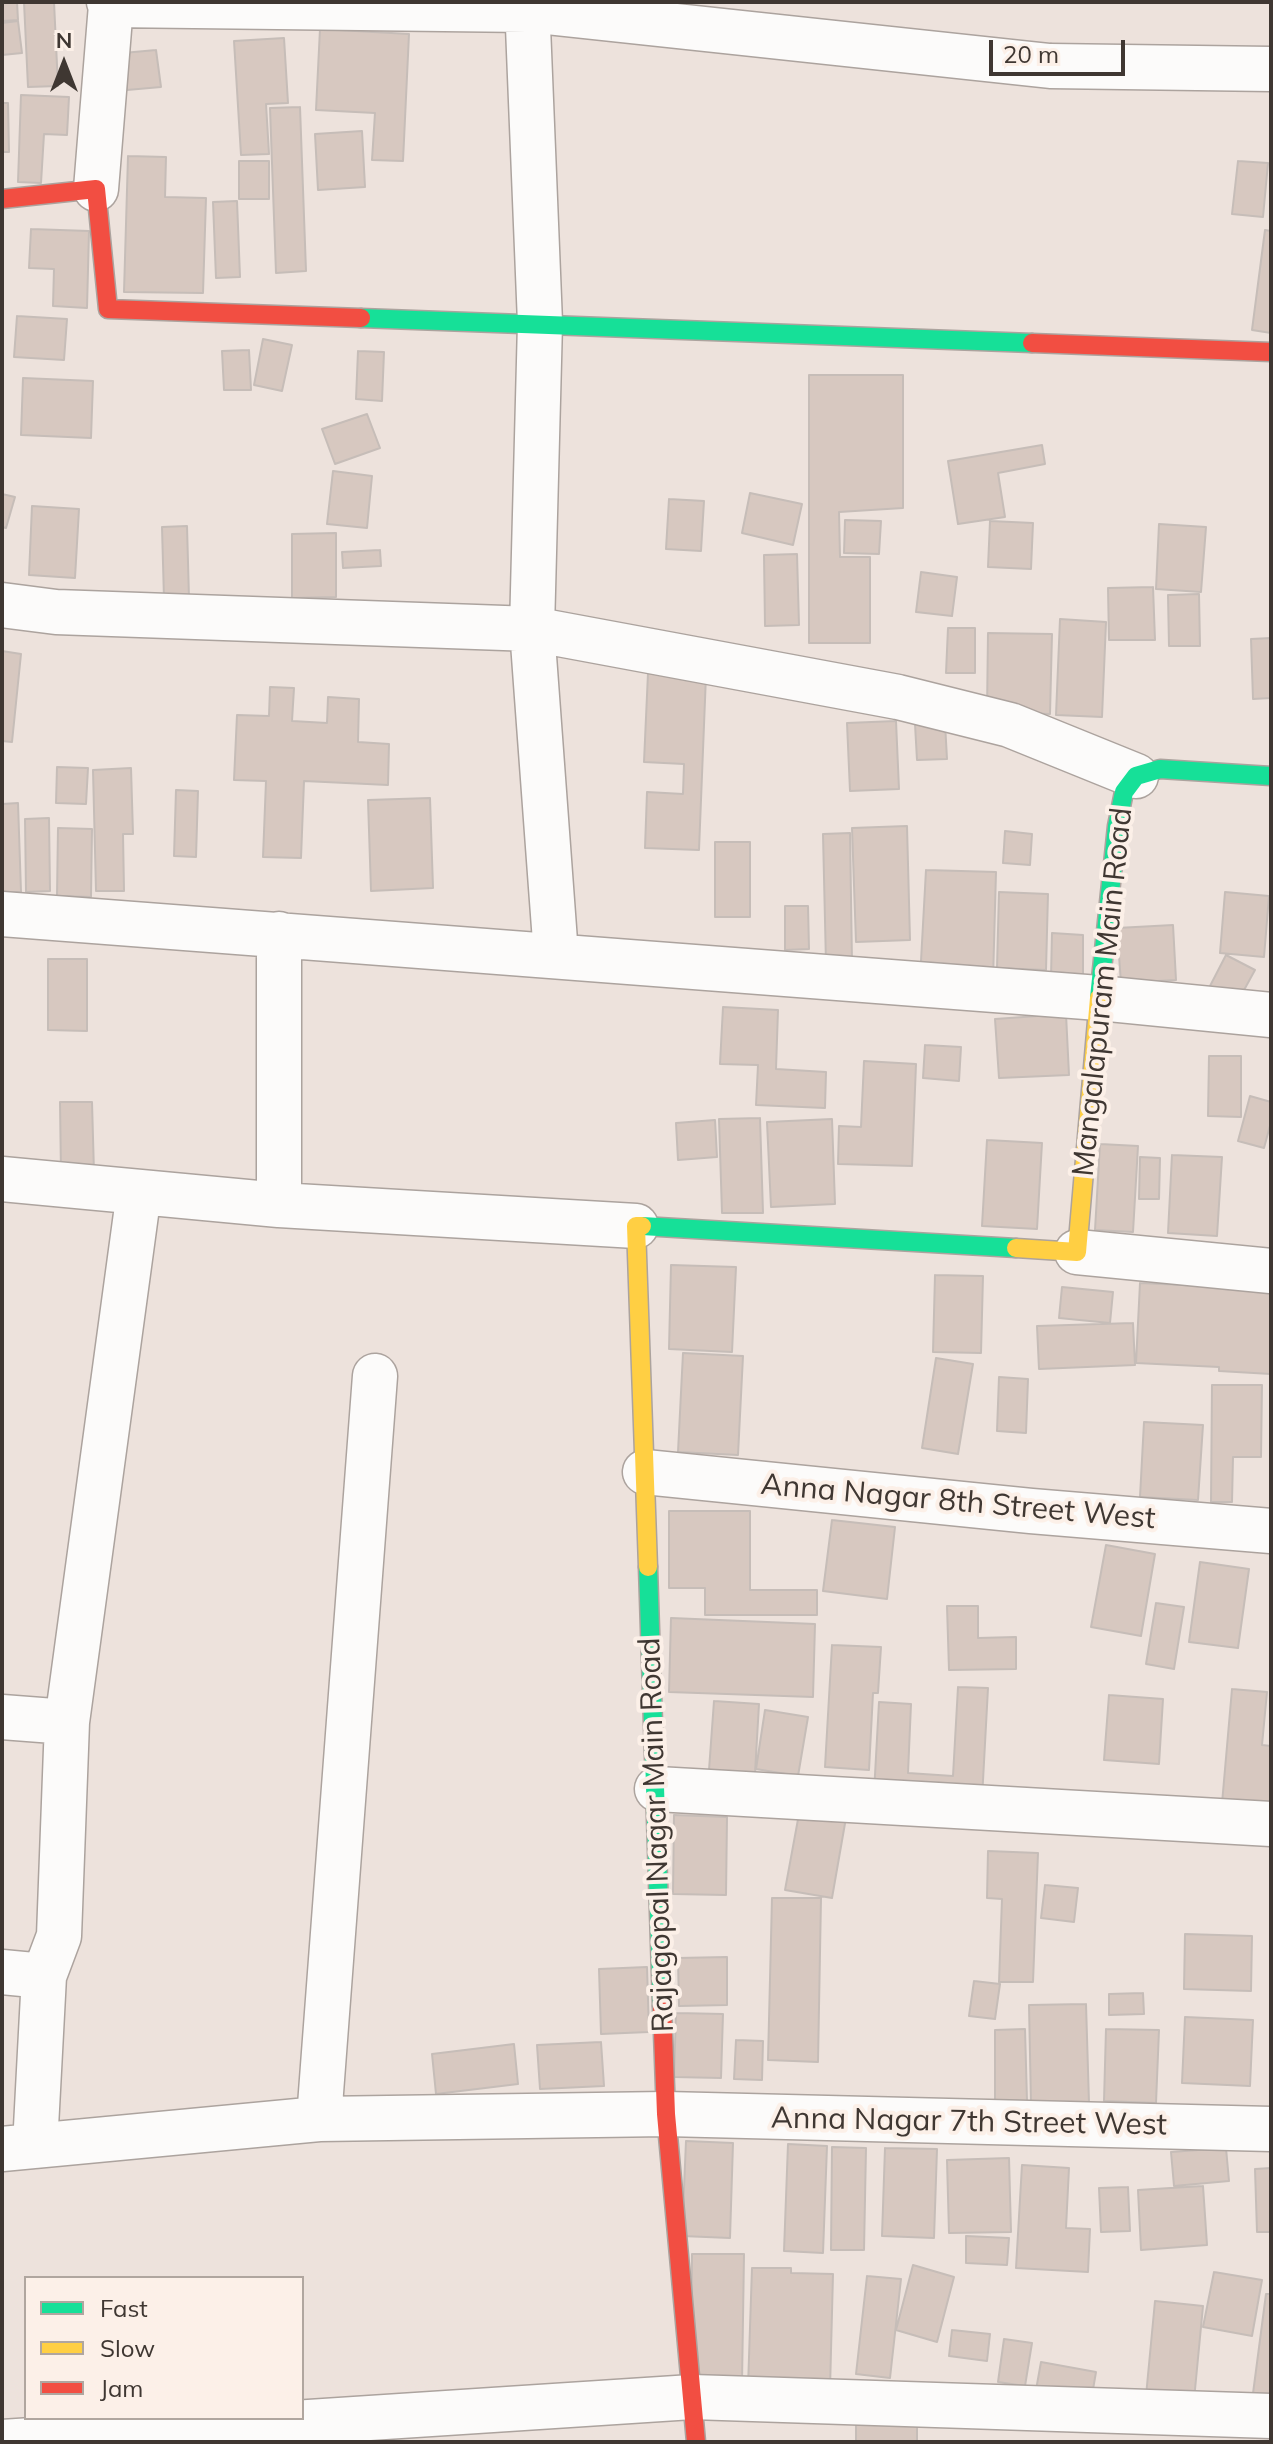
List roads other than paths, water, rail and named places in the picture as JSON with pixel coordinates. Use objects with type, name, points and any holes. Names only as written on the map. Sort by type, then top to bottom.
[{"type":"street","points":[[1271,69],[1050,66],[527,6],[110,4],[96,189],[108,309],[1271,352]]},
{"type":"street","points":[[527,6],[540,323],[532,629],[556,955]]},
{"type":"street","points":[[2,199],[96,189]]},
{"type":"street","points":[[2,605],[56,612],[532,629],[898,697],[1010,725],[1136,776]]},
{"type":"street","name":"Mangalapuram Main Road","points":[[1077,1252],[1099,998],[1117,826],[1124,792],[1136,776],[1160,769],[1271,776]]},
{"type":"street","points":[[2,914],[1099,998],[1271,1015]]},
{"type":"street","points":[[279,934],[279,1205]]},
{"type":"street","points":[[2,1179],[279,1205],[1077,1252],[1271,1271]]},
{"type":"street","points":[[19,2147],[23,1974],[59,1936],[67,1722],[139,1192]]},
{"type":"street","name":"Rajagopal Nagar Main Road","points":[[636,1226],[666,2114],[696,2442]]},
{"type":"street","points":[[319,2119],[375,1376]]},
{"type":"street","name":"Anna Nagar 8th Street West","points":[[645,1472],[1031,1511],[1271,1531]]},
{"type":"street","points":[[2,1717],[67,1722]]},
{"type":"street","points":[[657,1789],[1271,1824]]},
{"type":"street","name":"Anna Nagar 7th Street West","points":[[19,2147],[319,2119],[666,2114],[1271,2129]]},
{"type":"street","points":[[2,2442],[692,2397],[1271,2416]]}]
